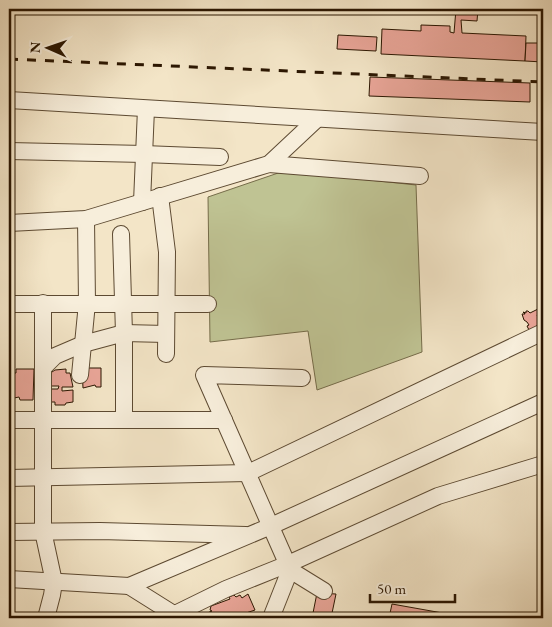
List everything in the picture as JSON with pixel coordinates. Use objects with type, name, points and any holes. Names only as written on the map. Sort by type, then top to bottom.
[{"type":"street","points":[[9,100],[543,132]]},
{"type":"street","points":[[142,202],[146,109]]},
{"type":"street","points":[[269,164],[317,119]]},
{"type":"street","points":[[9,151],[220,157]]},
{"type":"street","points":[[9,223],[86,219],[269,164],[420,176]]},
{"type":"street","points":[[160,196],[166,252],[166,354]]},
{"type":"street","points":[[80,375],[87,303],[86,219]]},
{"type":"street","points":[[121,234],[124,304],[124,419]]},
{"type":"street","points":[[43,303],[42,531],[54,582],[46,618]]},
{"type":"street","points":[[9,304],[208,304]]},
{"type":"street","points":[[9,478],[248,473],[543,332]]},
{"type":"street","points":[[43,368],[56,356],[83,344],[124,333],[166,334]]},
{"type":"street","points":[[302,378],[204,375],[289,567],[324,591]]},
{"type":"street","points":[[9,579],[129,586],[271,526],[543,402]]},
{"type":"street","points":[[9,420],[224,420]]},
{"type":"street","points":[[129,586],[174,616],[226,589],[289,567],[438,496],[543,464]]},
{"type":"street","points":[[9,532],[110,531],[250,535]]},
{"type":"street","points":[[271,618],[289,567]]},
{"type":"green space","points":[[284,171],[416,185],[422,352],[317,390],[308,331],[210,342],[208,197]]},
{"type":"building","points":[[456,9],[478,9],[477,21],[461,20],[462,33],[526,36],[525,61],[381,54],[382,29],[421,31],[421,25],[450,26],[450,32],[454,33]]},
{"type":"building","points":[[338,35],[377,37],[376,51],[337,49]]},
{"type":"building","points":[[526,43],[543,43],[543,62],[525,61]]},
{"type":"building","points":[[370,77],[530,83],[530,102],[369,96]]},
{"type":"building","points":[[538,309],[540,313],[537,315],[540,320],[542,319],[543,329],[531,334],[527,326],[529,325],[524,320],[522,314],[525,314],[523,312],[526,313],[526,311],[530,313]]},
{"type":"building","points":[[82,368],[101,368],[101,387],[96,387],[95,385],[83,388]]},
{"type":"building","points":[[16,369],[34,369],[33,400],[20,400],[19,397],[9,399],[9,370],[16,373]]},
{"type":"building","points":[[66,369],[66,373],[70,373],[73,387],[62,387],[62,391],[73,390],[73,402],[66,403],[65,405],[55,405],[55,402],[50,402],[47,389],[58,389],[59,386],[47,386],[51,370],[52,372]]},
{"type":"building","points":[[317,593],[336,594],[331,618],[312,618]]},
{"type":"building","points":[[248,594],[255,610],[231,618],[201,618],[200,616],[212,611],[210,610],[211,606],[230,599],[229,597],[240,595],[242,598]]},
{"type":"building","points":[[392,604],[465,617],[465,618],[389,618]]},
{"type":"railway","points":[[9,59],[543,82]]}]
